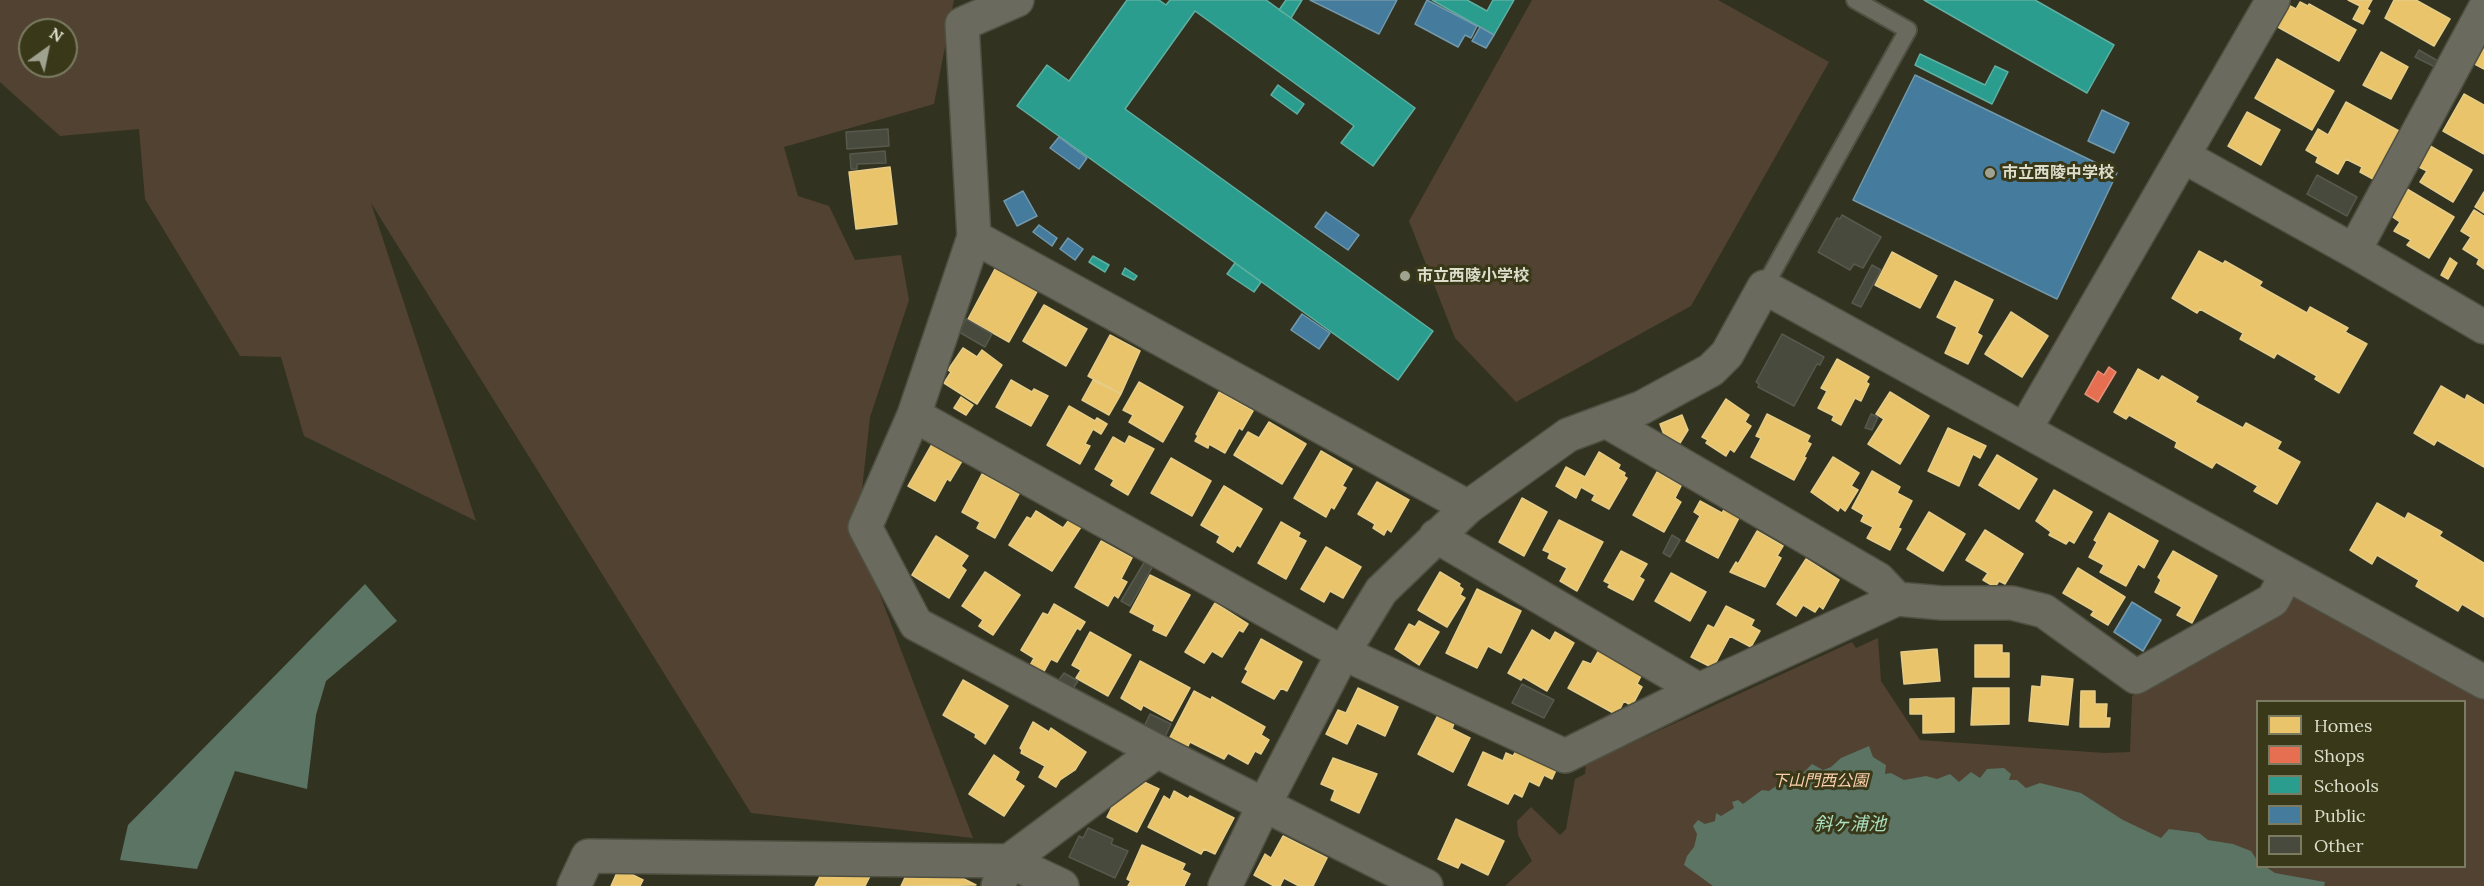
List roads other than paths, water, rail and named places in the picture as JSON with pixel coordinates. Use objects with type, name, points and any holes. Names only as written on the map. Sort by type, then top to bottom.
[{"type":"street","points":[[1017,0],[963,12],[974,237],[914,415],[865,527],[915,624],[1157,751],[1426,886]]},
{"type":"street","points":[[2025,429],[2273,0]]},
{"type":"street","points":[[2354,251],[2484,10]]},
{"type":"street","points":[[2183,156],[2354,251],[2484,327]]},
{"type":"street","points":[[974,237],[1468,507]]},
{"type":"street","points":[[1225,886],[1264,804],[1343,653],[1381,591],[1468,507],[1568,435],[1641,408],[1711,370],[1727,354],[1764,287],[2484,682]]},
{"type":"street","points":[[914,415],[1343,653],[1565,756],[1699,690],[1896,599],[1942,603],[2012,603],[2044,611],[2136,677],[2273,600],[2286,575]]},
{"type":"street","points":[[1606,421],[1878,579],[1896,599]]},
{"type":"street","points":[[1436,536],[1699,690]]},
{"type":"street","points":[[1003,873],[1157,751]]},
{"type":"street","points":[[574,886],[588,856],[1003,873],[1062,886]]},
{"type":"lane","points":[[1764,287],[1908,30],[1855,0]]},
{"type":"water","points":[[365,584],[397,621],[326,681],[316,715],[307,789],[235,771],[197,869],[120,860],[128,825]]},
{"type":"water","name":"斜ヶ浦池","points":[[1869,746],[1873,757],[1886,765],[1885,774],[1891,773],[1904,780],[1926,776],[1937,779],[1950,774],[1959,782],[1971,772],[1980,778],[1987,769],[2004,768],[2011,774],[2009,780],[2017,780],[2026,788],[2040,783],[2081,793],[2123,820],[2161,838],[2169,829],[2199,833],[2208,840],[2233,844],[2251,851],[2256,858],[2256,868],[2268,868],[2275,873],[2325,882],[2324,886],[1713,886],[1684,865],[1694,847],[1697,834],[1693,826],[1698,820],[1705,824],[1715,821],[1716,813],[1721,816],[1734,808],[1732,802],[1738,800],[1743,804],[1762,790],[1769,791],[1783,781],[1792,784],[1812,764],[1823,770],[1831,767],[1841,758]]},
{"type":"place","name":"市立西陵中学校","points":[[1990,173]]},
{"type":"place","name":"市立西陵小学校","points":[[1405,276]]},
{"type":"park label","name":"下山門西公園","points":[[1820,781]]}]
